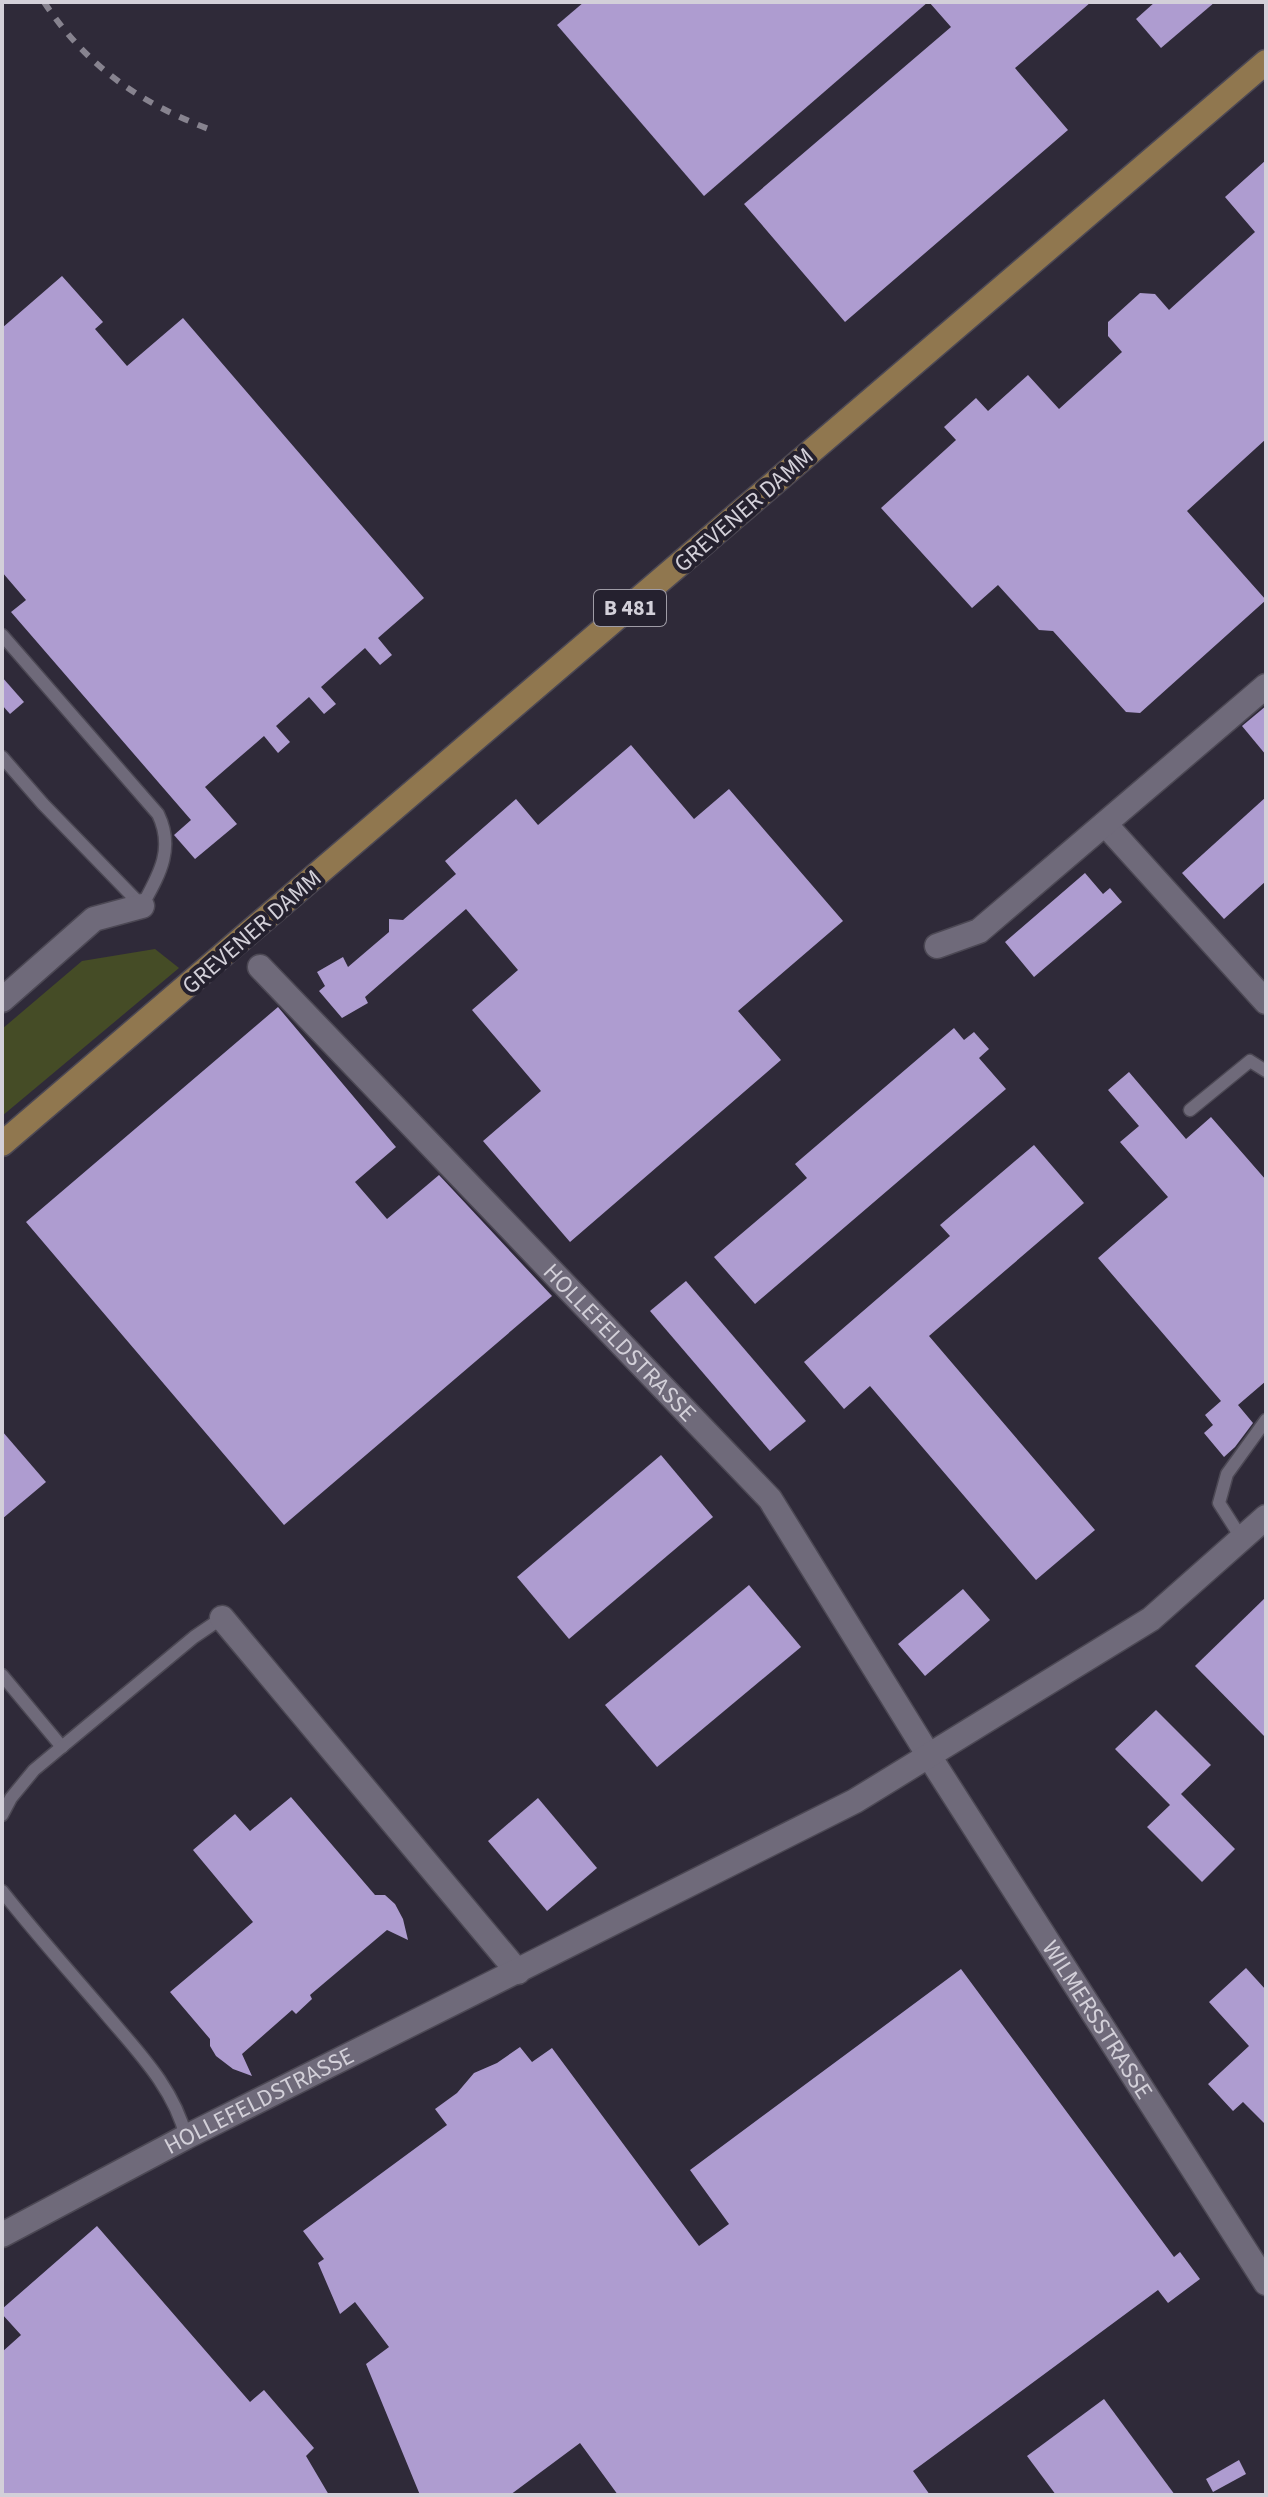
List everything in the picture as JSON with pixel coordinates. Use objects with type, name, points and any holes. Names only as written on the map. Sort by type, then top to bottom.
[{"type":"main road","name":"GREVENER DAMM","points":[[2,1144],[1266,62]]},
{"type":"street","points":[[937,946],[979,931],[1266,686]]},
{"type":"street","points":[[1105,824],[1266,1002]]},
{"type":"street","points":[[2,1000],[94,919],[142,906]]},
{"type":"street","name":"HOLLEFELDSTRASSE","points":[[260,967],[770,1499],[929,1756]]},
{"type":"street","name":"HOLLEFELDSTRASSE","points":[[2,2235],[186,2137],[855,1801],[1151,1619],[1266,1517]]},
{"type":"street","points":[[222,1618],[518,1972]]},
{"type":"street","name":"WILMERSSTRASSE","points":[[929,1756],[1266,2283]]},
{"type":"lane","points":[[2,635],[158,814],[167,843],[165,860],[142,906],[2,757]]},
{"type":"lane","points":[[1190,1110],[1250,1061],[1266,1071]]},
{"type":"lane","points":[[1242,1539],[1219,1503],[1227,1474],[1266,1420]]},
{"type":"lane","points":[[2,1815],[22,1784],[62,1747],[194,1637],[222,1618]]},
{"type":"lane","points":[[2,1675],[62,1747]]},
{"type":"lane","points":[[2,1891],[153,2070],[182,2121],[186,2137]]},
{"type":"green space","points":[[155,949],[179,968],[2,1116],[2,1029],[82,961]]},
{"type":"building","points":[[584,2],[928,2],[704,196],[557,25]]},
{"type":"building","points":[[929,2],[1091,2],[1015,68],[1068,130],[845,322],[744,204],[951,27]]},
{"type":"building","points":[[1155,2],[1215,2],[1161,48],[1136,19]]},
{"type":"building","points":[[1266,160],[1266,439],[1187,511],[1266,600],[1140,713],[1126,712],[1053,631],[1039,630],[998,585],[972,608],[881,508],[956,440],[944,427],[976,398],[988,411],[1028,375],[1059,409],[1122,352],[1108,336],[1108,322],[1140,293],[1155,294],[1169,310],[1255,232],[1225,197]]},
{"type":"building","points":[[62,276],[103,322],[95,329],[127,366],[183,318],[424,598],[378,638],[392,655],[380,665],[365,648],[321,687],[336,704],[324,714],[309,697],[276,726],[290,742],[278,753],[264,736],[205,787],[237,824],[195,859],[174,835],[191,820],[11,612],[26,600],[2,572],[2,328]]},
{"type":"building","points":[[2,677],[24,702],[10,714],[2,705]]},
{"type":"building","points":[[1266,706],[1266,755],[1242,726]]},
{"type":"building","points":[[631,745],[694,819],[729,789],[843,921],[738,1011],[781,1060],[570,1242],[483,1141],[541,1091],[472,1010],[518,970],[466,909],[365,997],[368,1003],[342,1018],[319,991],[325,986],[317,972],[343,957],[348,967],[389,932],[389,919],[403,920],[456,874],[445,861],[516,799],[538,825]]},
{"type":"building","points":[[1266,797],[1266,881],[1224,919],[1182,873]]},
{"type":"building","points":[[1085,873],[1103,894],[1110,888],[1122,902],[1034,977],[1005,942]]},
{"type":"building","points":[[278,1007],[396,1147],[355,1182],[387,1219],[439,1175],[552,1296],[284,1525],[26,1222]]},
{"type":"building","points":[[954,1028],[964,1040],[974,1032],[989,1049],[979,1058],[1006,1089],[755,1304],[714,1257],[807,1178],[795,1164]]},
{"type":"building","points":[[1129,1072],[1186,1139],[1211,1117],[1266,1180],[1266,1381],[1238,1405],[1253,1423],[1224,1457],[1204,1433],[1213,1425],[1205,1415],[1221,1401],[1098,1258],[1168,1197],[1120,1142],[1139,1126],[1108,1090]]},
{"type":"building","points":[[1034,1145],[1084,1203],[929,1336],[1095,1530],[1036,1580],[870,1386],[844,1409],[804,1362],[950,1236],[940,1225]]},
{"type":"building","points":[[686,1281],[806,1421],[770,1451],[650,1311]]},
{"type":"building","points":[[2,1431],[46,1482],[2,1519]]},
{"type":"building","points":[[661,1455],[713,1517],[569,1639],[517,1577]]},
{"type":"building","points":[[749,1585],[801,1647],[657,1767],[605,1705]]},
{"type":"building","points":[[963,1589],[990,1620],[925,1676],[898,1644]]},
{"type":"building","points":[[1266,1597],[1266,1738],[1195,1666]]},
{"type":"building","points":[[1156,1710],[1211,1765],[1181,1794],[1235,1849],[1202,1882],[1147,1827],[1170,1805],[1115,1749]]},
{"type":"building","points":[[291,1797],[375,1895],[385,1895],[395,1904],[403,1919],[408,1940],[387,1930],[310,1995],[312,1999],[296,2014],[292,2010],[242,2054],[252,2076],[233,2069],[216,2056],[210,2039],[170,1992],[253,1922],[193,1850],[235,1814],[250,1831]]},
{"type":"building","points":[[538,1798],[597,1868],[547,1911],[488,1841]]},
{"type":"building","points":[[1246,1968],[1266,1990],[1266,2125],[1243,2102],[1233,2111],[1208,2084],[1249,2046],[1209,2002]]},
{"type":"building","points":[[961,1969],[1174,2257],[1180,2252],[1200,2279],[1168,2303],[1158,2290],[913,2471],[930,2495],[618,2495],[580,2443],[510,2495],[420,2495],[366,2364],[389,2347],[355,2302],[340,2314],[318,2263],[324,2259],[303,2231],[447,2125],[435,2109],[457,2093],[474,2073],[497,2063],[520,2047],[532,2062],[552,2048],[699,2246],[729,2224],[690,2170]]},
{"type":"building","points":[[97,2226],[250,2402],[264,2390],[314,2448],[306,2456],[329,2495],[2,2495],[2,2352],[21,2335],[2,2314],[2,2309]]},
{"type":"building","points":[[1104,2399],[1175,2495],[1056,2495],[1027,2456]]},
{"type":"building","points":[[1239,2460],[1246,2474],[1213,2492],[1206,2479]]},
{"type":"railway","points":[[44,2],[79,46],[118,81],[163,109],[214,131]]}]
